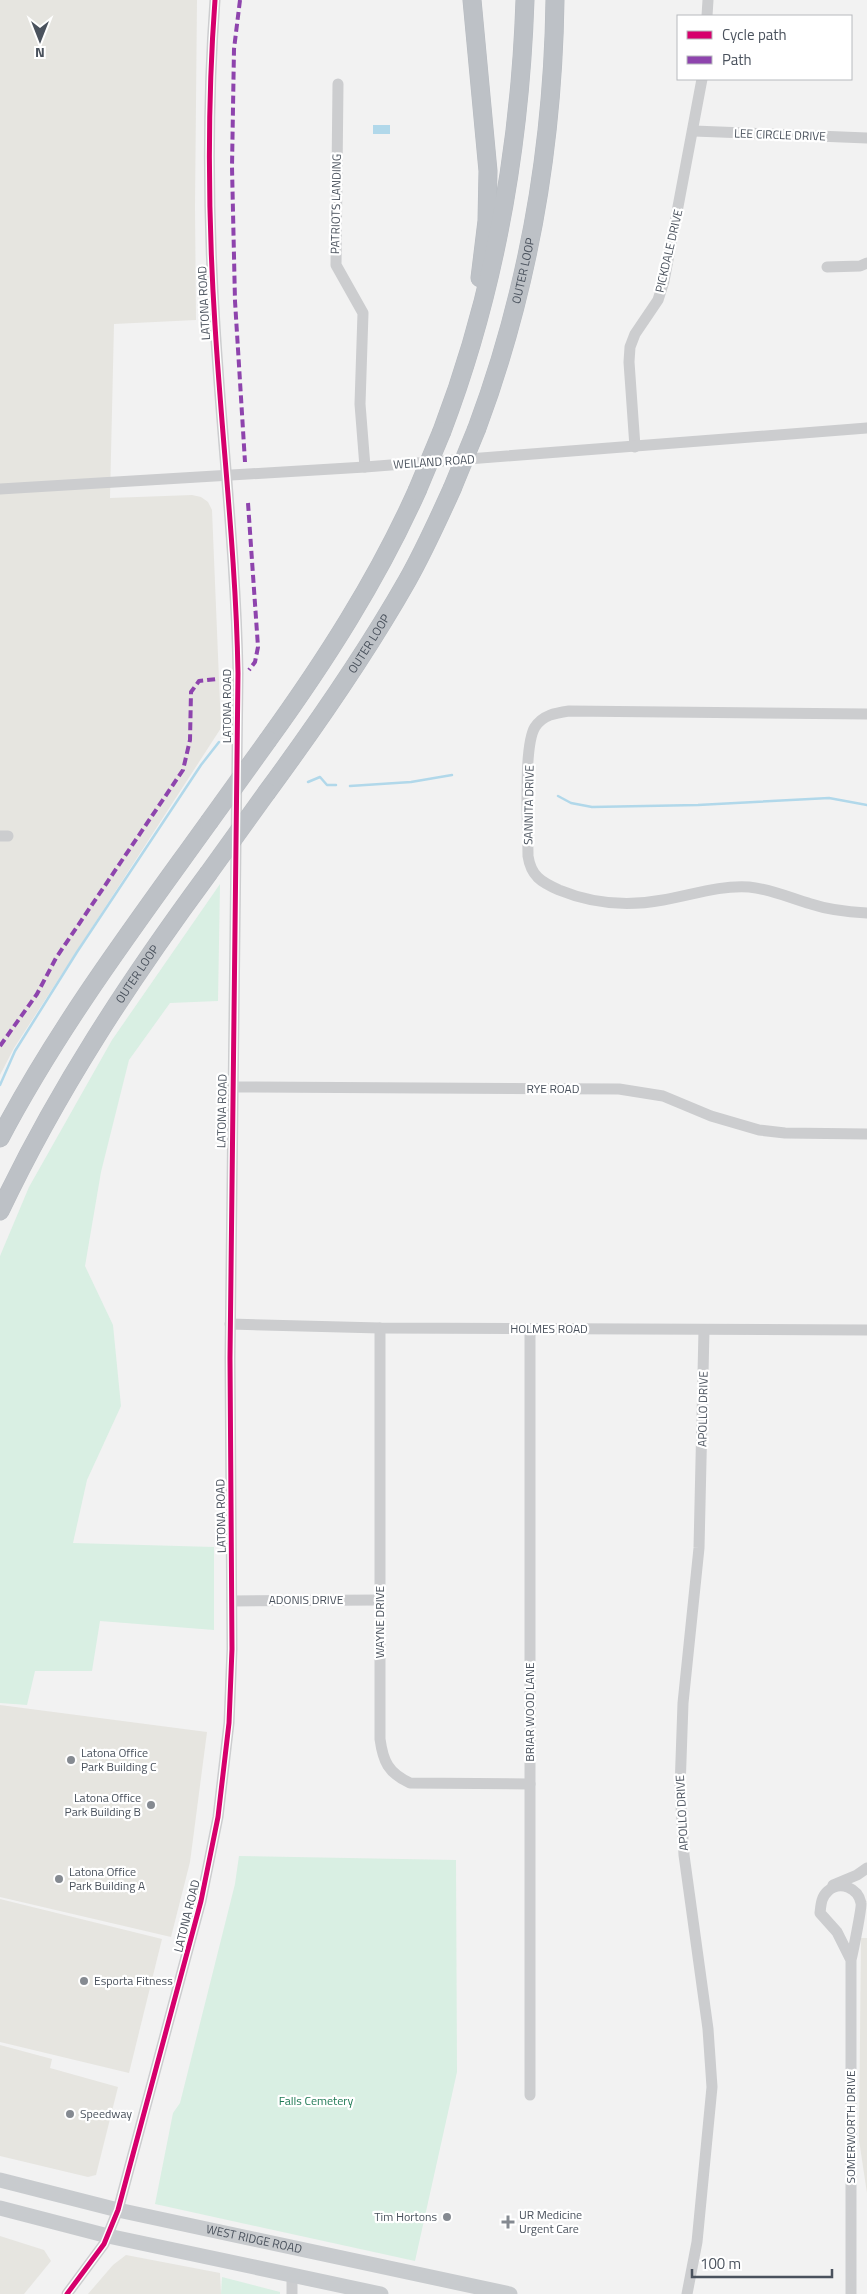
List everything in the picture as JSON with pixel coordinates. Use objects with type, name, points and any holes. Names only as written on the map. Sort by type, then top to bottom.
[{"type":"highway","points":[[472,0],[486,149],[488,196],[472,346]]},
{"type":"highway","points":[[0,1138],[78,1005],[268,740],[346,624],[381,565],[417,491],[442,431],[472,346],[494,264],[510,181],[520,96],[525,0]]},
{"type":"highway","name":"OUTER LOOP","points":[[0,1211],[40,1132],[82,1058],[128,986],[336,696],[382,625],[415,566],[452,489],[477,428],[505,345],[536,212],[551,94],[555,0]]},
{"type":"main road","name":"WEST RIDGE ROAD","points":[[0,2180],[118,2210],[510,2294]]},
{"type":"main road","points":[[0,2208],[108,2236],[381,2294]]},
{"type":"street","name":"LATONA ROAD","points":[[67,2294],[89,2266],[108,2236],[118,2210],[194,1934],[212,1850],[229,1723],[232,1600],[230,1324],[232,1087],[238,666],[234,569],[226,477],[210,224],[210,108],[215,0]]},
{"type":"street","points":[[707,15],[708,0]]},
{"type":"street","name":"PICKDALE DRIVE","points":[[635,447],[629,362],[630,347],[635,334],[658,300],[664,281],[694,131],[702,80]]},
{"type":"street","name":"PATRIOTS LANDING","points":[[338,84],[336,265],[363,313],[360,404],[365,467]]},
{"type":"street","name":"LEE CIRCLE DRIVE","points":[[694,131],[867,138]]},
{"type":"street","points":[[827,267],[860,266],[867,263]]},
{"type":"street","name":"WEILAND ROAD","points":[[0,489],[226,477],[867,428]]},
{"type":"street","name":"SANNITA DRIVE","points":[[867,714],[568,711],[548,715],[536,725],[529,745],[528,856],[532,872],[538,879],[575,896],[594,902],[646,903],[720,888],[748,887],[778,892],[824,908],[867,913]]},
{"type":"street","name":"RYE ROAD","points":[[232,1087],[618,1089],[663,1096],[711,1116],[759,1130],[785,1133],[867,1134]]},
{"type":"street","name":"HOLMES ROAD","points":[[230,1324],[380,1328],[867,1330]]},
{"type":"street","name":"WAYNE DRIVE","points":[[380,1328],[380,1739],[384,1762],[390,1771],[410,1782],[423,1784],[530,1784]]},
{"type":"street","name":"BRIAR WOOD LANE","points":[[530,1329],[530,2095]]},
{"type":"street","name":"APOLLO DRIVE","points":[[687,2294],[697,2242],[712,2087],[708,2029],[684,1855],[680,1789],[684,1703],[699,1548],[704,1330]]},
{"type":"street","name":"ADONIS DRIVE","points":[[232,1600],[380,1600]]},
{"type":"street","points":[[828,1891],[840,1881],[857,1875],[867,1868]]},
{"type":"street","name":"SOMERWORTH DRIVE","points":[[851,1960],[837,1932],[820,1913],[822,1900],[828,1891],[839,1886],[852,1889],[860,1898],[862,1906],[856,1926],[851,1960],[851,2294]]},
{"type":"street","points":[[292,2276],[292,2294]]},
{"type":"shaded area","points":[[0,0],[197,0],[196,320],[114,324],[110,498],[192,495],[201,497],[208,502],[212,510],[221,728],[14,1048],[0,1075]]},
{"type":"shaded area","points":[[0,1705],[207,1732],[190,1862],[171,1937],[0,1897]]},
{"type":"shaded area","points":[[0,1899],[162,1939],[129,2073],[0,2042]]},
{"type":"shaded area","points":[[861,1938],[867,1938],[867,2193],[859,2140]]},
{"type":"shaded area","points":[[0,2045],[52,2059],[50,2068],[118,2087],[96,2175],[88,2177],[0,2156]]},
{"type":"shaded area","points":[[0,2236],[44,2250],[51,2261],[24,2294],[0,2294]]},
{"type":"shaded area","points":[[126,2255],[220,2273],[221,2294],[88,2294],[113,2265]]},
{"type":"green space","points":[[220,884],[218,1001],[170,1003],[129,1060],[101,1172],[85,1266],[113,1325],[121,1406],[87,1480],[73,1543],[214,1547],[214,1630],[100,1621],[92,1671],[35,1671],[27,1705],[0,1703],[0,1256],[29,1187],[112,1040]]},
{"type":"green space","name":"Falls Cemetery","points":[[239,1856],[456,1860],[457,2072],[415,2261],[155,2204],[173,2113],[180,2103],[235,1884]]},
{"type":"green space","points":[[222,2277],[280,2292],[280,2294],[221,2294]]},
{"type":"water","points":[[373,125],[390,125],[390,134],[373,134]]},
{"type":"waterway","points":[[0,1085],[15,1051],[77,952],[201,765],[219,742]]},
{"type":"waterway","points":[[350,786],[411,782],[452,775]]},
{"type":"waterway","points":[[308,782],[320,777],[327,785],[336,785]]},
{"type":"waterway","points":[[558,796],[571,803],[592,807],[698,805],[829,798],[867,805]]},
{"type":"marked path","points":[[240,0],[234,49],[232,167],[235,301],[245,462]]},
{"type":"marked path","points":[[248,503],[258,647],[255,662],[249,670]]},
{"type":"marked path","points":[[0,1046],[37,994],[56,958],[183,770],[190,740],[191,692],[199,681],[217,679]]},
{"type":"cycle path","points":[[67,2294],[104,2244],[118,2210],[201,1901],[218,1817],[229,1723],[232,1649],[230,1358],[238,673],[235,586],[218,368],[211,244],[209,162],[215,0]]},
{"type":"place","name":"Latona Office Park Building C","points":[[71,1760]]},
{"type":"place","name":"Latona Office Park Building B","points":[[151,1805]]},
{"type":"place","name":"Latona Office Park Building A","points":[[59,1879]]},
{"type":"place","name":"Esporta Fitness","points":[[84,1981]]},
{"type":"place","name":"Speedway","points":[[70,2114]]},
{"type":"place","name":"Tim Hortons","points":[[447,2217]]},
{"type":"place","name":"UR Medicine Urgent Care","points":[[508,2222]]}]
